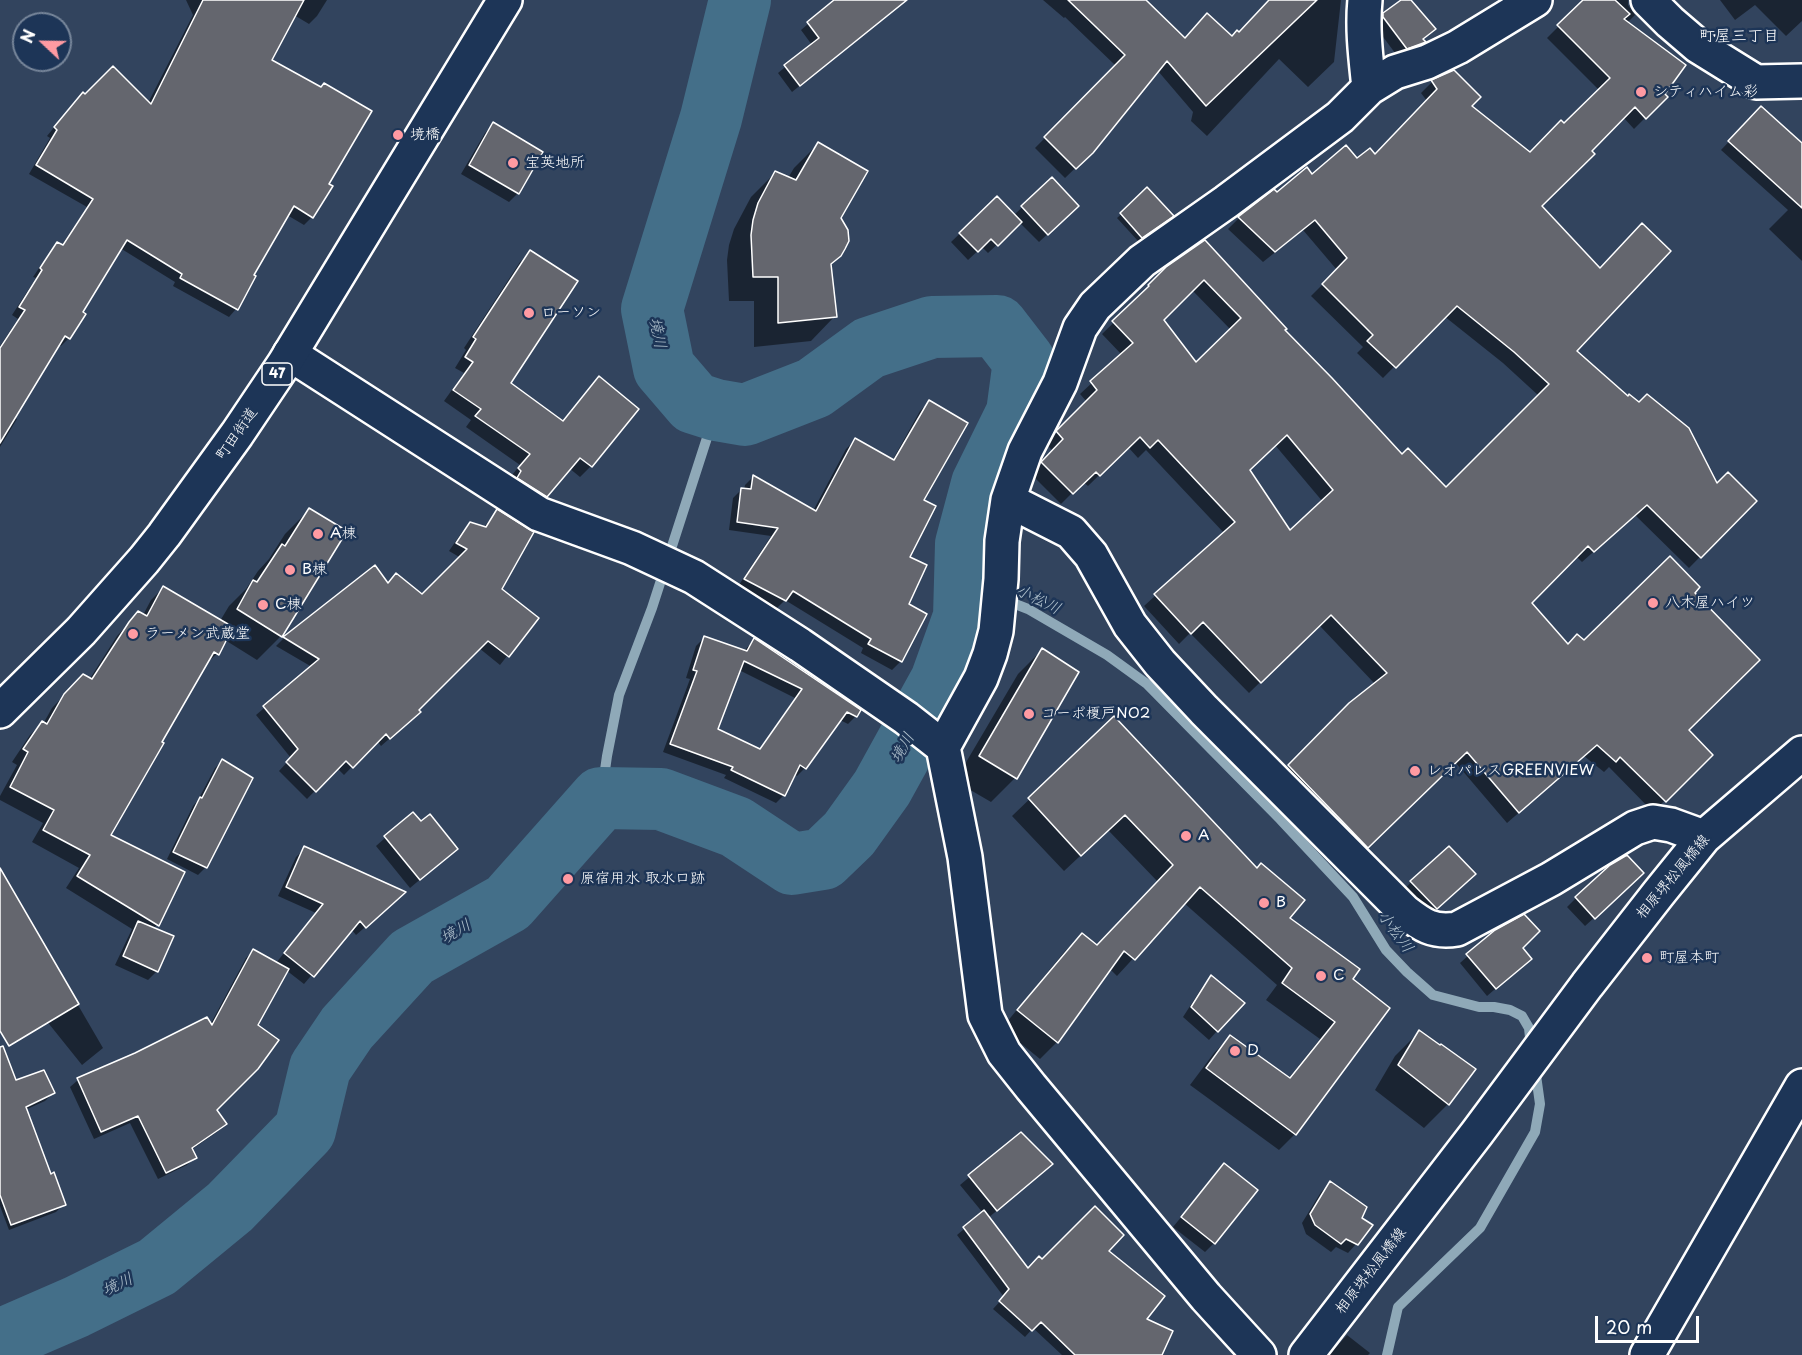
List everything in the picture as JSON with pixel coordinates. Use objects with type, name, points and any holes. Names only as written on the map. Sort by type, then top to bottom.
[{"type":"street","name":"町田街道","points":[[0,711],[81,631],[144,560],[237,434],[290,354],[505,0]]},
{"type":"street","points":[[1365,0],[1366,58],[1370,88]]},
{"type":"street","points":[[926,734],[981,678],[996,631],[1002,541],[1008,500],[1025,451],[1060,383],[1080,328],[1095,306],[1142,261],[1330,124],[1370,88],[1395,72],[1427,62],[1458,47],[1535,0]]},
{"type":"street","points":[[1648,0],[1698,46],[1756,82],[1802,81]]},
{"type":"street","points":[[290,354],[539,514],[632,548],[694,577],[800,645],[926,734],[965,857],[985,1015],[1004,1053],[1206,1297],[1259,1355]]},
{"type":"street","points":[[1008,500],[1071,532],[1091,555],[1130,625],[1160,663],[1404,911],[1428,927],[1447,931],[1457,929],[1551,879],[1635,828],[1653,822],[1671,825],[1704,837]]},
{"type":"street","name":"相原堺松風橋線","points":[[1306,1355],[1561,1019],[1704,837],[1802,753]]},
{"type":"street","points":[[1647,1355],[1802,1086]]},
{"type":"building","points":[[203,0],[304,0],[272,60],[321,87],[324,83],[372,111],[329,184],[333,186],[313,218],[294,206],[254,275],[256,276],[238,310],[180,278],[182,274],[127,240],[83,312],[86,314],[70,339],[65,336],[0,443],[0,348],[25,310],[19,307],[42,270],[40,268],[57,242],[63,245],[93,199],[36,165],[57,130],[54,127],[83,92],[85,94],[113,66],[151,104]]},
{"type":"building","points":[[834,0],[907,0],[800,86],[784,65],[819,38],[807,22]]},
{"type":"building","points":[[1068,0],[1146,0],[1185,38],[1207,13],[1232,36],[1237,30],[1239,32],[1269,0],[1317,0],[1206,106],[1167,61],[1093,153],[1076,169],[1044,137],[1125,55]]},
{"type":"building","points":[[1401,0],[1411,0],[1436,29],[1423,39],[1426,42],[1407,49],[1383,17],[1383,13]]},
{"type":"building","points":[[1583,0],[1615,0],[1630,14],[1624,19],[1686,65],[1665,94],[1668,97],[1646,119],[1635,107],[1592,151],[1595,154],[1542,206],[1600,268],[1642,223],[1671,251],[1577,351],[1628,396],[1629,394],[1639,402],[1647,394],[1689,428],[1717,483],[1728,472],[1757,501],[1701,558],[1647,505],[1594,552],[1588,546],[1532,603],[1568,644],[1577,634],[1584,640],[1670,556],[1700,587],[1695,593],[1760,660],[1689,730],[1713,755],[1666,802],[1620,757],[1616,762],[1597,745],[1519,813],[1467,752],[1368,848],[1288,765],[1349,703],[1387,673],[1331,615],[1261,683],[1203,622],[1191,634],[1154,594],[1235,522],[1158,440],[1150,448],[1140,437],[1100,476],[1096,472],[1073,494],[1041,462],[1063,439],[1056,431],[1097,390],[1090,381],[1133,343],[1112,321],[1166,267],[1205,240],[1287,329],[1285,330],[1402,454],[1408,448],[1446,487],[1549,384],[1457,306],[1396,368],[1367,341],[1373,335],[1322,284],[1347,258],[1315,220],[1275,252],[1238,217],[1274,189],[1277,192],[1307,167],[1312,174],[1346,145],[1357,158],[1370,148],[1375,154],[1437,89],[1431,80],[1454,70],[1481,97],[1472,106],[1530,152],[1561,120],[1564,123],[1610,78],[1557,25]],"holes":[[[1204,280],[1241,318],[1196,362],[1164,320]],[[1287,435],[1333,490],[1290,530],[1250,470]]]},
{"type":"building","points":[[1761,106],[1802,143],[1802,208],[1728,141]]},
{"type":"building","points":[[493,122],[543,152],[519,194],[469,165]]},
{"type":"building","points":[[818,142],[868,171],[841,218],[848,230],[849,241],[841,256],[831,264],[837,317],[778,323],[778,277],[753,277],[751,235],[753,220],[758,203],[775,171],[796,180]]},
{"type":"building","points":[[1052,177],[1079,206],[1048,235],[1021,206]]},
{"type":"building","points":[[1147,187],[1174,216],[1142,238],[1120,213]]},
{"type":"building","points":[[997,196],[1022,222],[998,246],[991,239],[978,252],[959,233]]},
{"type":"building","points":[[530,250],[578,281],[511,383],[563,421],[599,376],[639,409],[592,467],[580,458],[547,497],[517,478],[521,471],[518,468],[530,454],[475,416],[481,409],[453,390],[473,362],[465,357],[476,339],[473,337]]},
{"type":"building","points":[[929,400],[968,423],[924,500],[936,506],[910,557],[927,565],[909,604],[927,614],[902,662],[868,644],[871,639],[793,591],[786,601],[744,579],[778,528],[737,522],[741,488],[751,489],[753,475],[816,511],[855,438],[894,460]]},
{"type":"building","points":[[309,508],[347,531],[282,637],[237,609],[253,580],[257,582],[282,544],[285,546]]},
{"type":"building","points":[[497,509],[534,532],[502,589],[539,618],[509,657],[488,641],[419,710],[421,712],[390,739],[386,734],[353,768],[346,761],[316,792],[286,762],[298,749],[263,706],[319,659],[283,637],[375,565],[388,583],[396,573],[422,594],[467,549],[456,543],[470,522],[486,527]]},
{"type":"building","points":[[163,586],[233,627],[219,655],[214,652],[111,835],[185,872],[159,926],[77,876],[90,855],[43,830],[54,810],[10,787],[28,752],[23,749],[42,721],[47,724],[64,694],[83,674],[92,679],[138,611],[147,616]]},
{"type":"building","points":[[704,636],[747,651],[754,638],[861,710],[857,717],[847,712],[806,769],[800,765],[785,796],[731,770],[733,767],[670,744],[697,671],[693,670]],"holes":[[[744,661],[802,689],[760,749],[718,729]]]},
{"type":"building","name":"コーポ榎戸NO2","points":[[1042,648],[1079,672],[1017,779],[979,756]]},
{"type":"building","points":[[1114,716],[1257,868],[1261,863],[1305,900],[1290,918],[1360,969],[1353,979],[1390,1008],[1296,1135],[1206,1068],[1230,1035],[1290,1078],[1335,1022],[1282,983],[1292,968],[1200,887],[1135,960],[1124,951],[1058,1043],[1017,1010],[1082,933],[1097,945],[1173,865],[1125,815],[1081,856],[1028,798]]},
{"type":"building","points":[[222,759],[253,778],[207,868],[173,852]]},
{"type":"building","points":[[413,812],[421,821],[430,814],[458,849],[420,880],[384,836]]},
{"type":"building","points":[[304,846],[406,892],[366,928],[360,921],[314,977],[284,953],[323,904],[286,887]]},
{"type":"building","points":[[1449,846],[1476,874],[1437,909],[1410,881]]},
{"type":"building","points":[[1627,855],[1644,873],[1595,919],[1575,897],[1610,865]]},
{"type":"building","points":[[0,868],[79,1004],[9,1046],[0,1031]]},
{"type":"building","points":[[1524,914],[1540,931],[1523,948],[1532,959],[1496,989],[1466,954],[1495,930]]},
{"type":"building","points":[[138,921],[174,936],[158,972],[123,956]]},
{"type":"building","points":[[253,949],[289,969],[258,1025],[279,1040],[258,1069],[217,1110],[227,1124],[192,1148],[197,1158],[166,1173],[138,1116],[101,1132],[77,1078],[135,1053],[207,1017],[212,1025]]},
{"type":"building","points":[[1211,975],[1245,1003],[1218,1032],[1191,1007]]},
{"type":"building","points":[[1419,1030],[1476,1069],[1449,1105],[1398,1065]]},
{"type":"building","points":[[3,1046],[16,1080],[44,1070],[55,1093],[26,1107],[51,1174],[54,1172],[66,1205],[11,1225],[0,1195],[0,1047]]},
{"type":"building","points":[[1021,1132],[1053,1164],[997,1211],[968,1175]]},
{"type":"building","points":[[1224,1163],[1258,1190],[1215,1244],[1181,1217]]},
{"type":"building","points":[[1330,1181],[1367,1207],[1362,1218],[1373,1225],[1358,1245],[1346,1239],[1341,1244],[1315,1225],[1310,1214]]},
{"type":"building","points":[[1095,1206],[1124,1235],[1109,1251],[1165,1296],[1147,1319],[1173,1331],[1162,1355],[1075,1355],[1041,1322],[1032,1331],[999,1301],[1009,1289],[963,1227],[984,1210],[1028,1268],[1039,1256],[1042,1259]]},
{"type":"waterway","name":"境川","points":[[0,1340],[76,1307],[157,1267],[230,1207],[305,1130],[320,1068],[347,1028],[412,957],[508,903],[601,798],[661,799],[736,827],[792,864],[823,859],[849,834],[882,788],[941,681],[964,617],[966,544],[982,484],[1017,413],[1024,361],[997,326],[932,327],[869,348],[814,388],[745,415],[694,403],[664,368],[652,309],[711,118],[740,0]]},
{"type":"waterway","points":[[601,798],[619,695],[652,608],[716,410]]},
{"type":"waterway","name":"小松川","points":[[964,584],[1028,609],[1107,655],[1147,684],[1353,897],[1386,950],[1407,972],[1433,995],[1479,1007],[1510,1010],[1522,1016],[1529,1028],[1531,1047]]},
{"type":"waterway","name":"小松川","points":[[1387,1355],[1398,1307],[1480,1228],[1535,1132],[1540,1104],[1535,1068]]},
{"type":"place","name":"シティハイム彩","points":[[1641,92]]},
{"type":"place","name":"境橋","points":[[398,135]]},
{"type":"place","name":"宝英地所","points":[[513,163]]},
{"type":"place","name":"ローソン","points":[[529,313]]},
{"type":"place","name":"A棟","points":[[318,534]]},
{"type":"place","name":"B棟","points":[[290,570]]},
{"type":"place","name":"八木屋ハイツ","points":[[1653,603]]},
{"type":"place","name":"C棟","points":[[263,605]]},
{"type":"place","name":"ラーメン武蔵堂","points":[[133,634]]},
{"type":"place","name":"コーポ榎戸NO2","points":[[1029,714]]},
{"type":"place","name":"レオパレスGREENVIEW","points":[[1415,771]]},
{"type":"place","name":"A","points":[[1186,836]]},
{"type":"place","name":"原宿用水 取水口跡","points":[[568,879]]},
{"type":"place","name":"B","points":[[1264,903]]},
{"type":"place","name":"町屋本町","points":[[1647,958]]},
{"type":"place","name":"C","points":[[1321,976]]},
{"type":"place","name":"D","points":[[1235,1051]]},
{"type":"district","name":"町屋三丁目","points":[[1739,37]]}]
